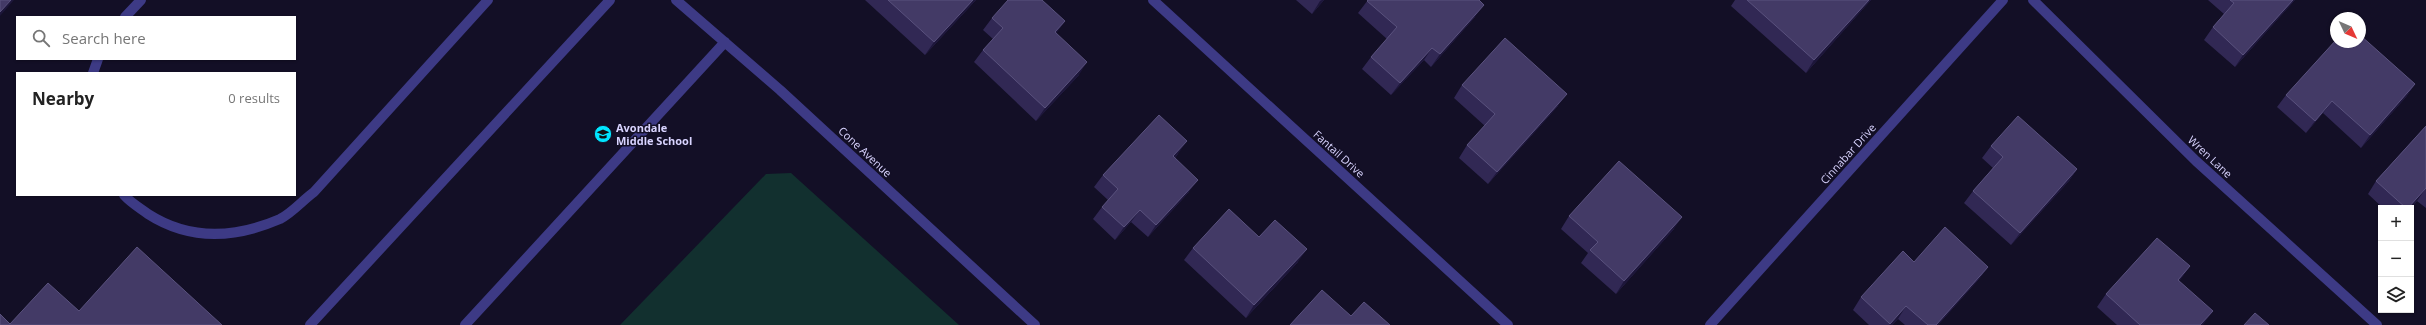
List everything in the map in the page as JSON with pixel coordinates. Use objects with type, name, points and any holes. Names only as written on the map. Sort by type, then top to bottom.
[{"type":"street","points":[[126,16],[141,0]]},
{"type":"street","points":[[125,196],[129,201],[163,223],[202,235],[243,232],[282,218],[314,192],[488,0]]},
{"type":"street","points":[[310,325],[610,0]]},
{"type":"street","name":"Cone Avenue","points":[[676,0],[725,42],[1035,325]]},
{"type":"street","name":"Fantail Drive","points":[[1153,0],[1508,325]]},
{"type":"street","name":"Cinnabar Drive","points":[[1710,325],[2003,0]]},
{"type":"street","name":"Wren Lane","points":[[2033,0],[2196,161],[2377,325]]},
{"type":"street","points":[[465,325],[725,42]]},
{"type":"street","points":[[93,72],[98,60]]},
{"type":"green space","points":[[791,173],[959,325],[620,325],[766,174]]},
{"type":"building","points":[[0,0],[11,0],[0,12]]},
{"type":"building","points":[[888,0],[973,0],[934,42]]},
{"type":"building","points":[[1008,0],[1042,0],[1065,21],[1055,32],[1087,62],[1045,108],[983,50],[1003,28],[992,18]]},
{"type":"building","points":[[1479,0],[1484,5],[1440,54],[1432,48],[1400,83],[1371,57],[1397,27],[1367,1]]},
{"type":"building","points":[[1747,0],[1869,0],[1814,60]]},
{"type":"building","points":[[2230,0],[2293,0],[2243,55],[2213,27],[2234,3]]},
{"type":"building","points":[[1505,38],[1567,94],[1497,172],[1467,145],[1495,114],[1462,85]]},
{"type":"building","points":[[2366,40],[2415,84],[2370,135],[2332,101],[2315,121],[2286,95],[2330,47],[2330,48],[2366,48]]},
{"type":"building","points":[[1159,115],[1187,141],[1173,156],[1198,180],[1156,225],[1140,210],[1124,227],[1102,207],[1118,189],[1103,175]]},
{"type":"building","points":[[2018,116],[2077,169],[2020,233],[1973,191],[2003,157],[1991,146]]},
{"type":"building","points":[[2426,126],[2426,188],[2411,205],[2403,205],[2376,181]]},
{"type":"building","points":[[1619,161],[1682,217],[1624,281],[1590,250],[1598,242],[1569,216]]},
{"type":"building","points":[[1229,209],[1259,237],[1275,220],[1307,249],[1254,305],[1193,248]]},
{"type":"building","points":[[1945,227],[1988,267],[1936,325],[1928,325],[1906,306],[1890,324],[1861,297],[1903,251],[1914,262]]},
{"type":"building","points":[[2157,238],[2190,266],[2178,280],[2213,311],[2200,325],[2140,325],[2106,294]]},
{"type":"building","points":[[137,247],[222,325],[0,325],[0,314],[10,324],[48,283],[79,311]]},
{"type":"building","points":[[1322,290],[1351,316],[1364,302],[1390,325],[1290,325]]},
{"type":"building","points":[[2255,313],[2269,325],[2244,325]]},
{"type":"place","name":"Avondale Middle School","points":[[603,134]]}]
